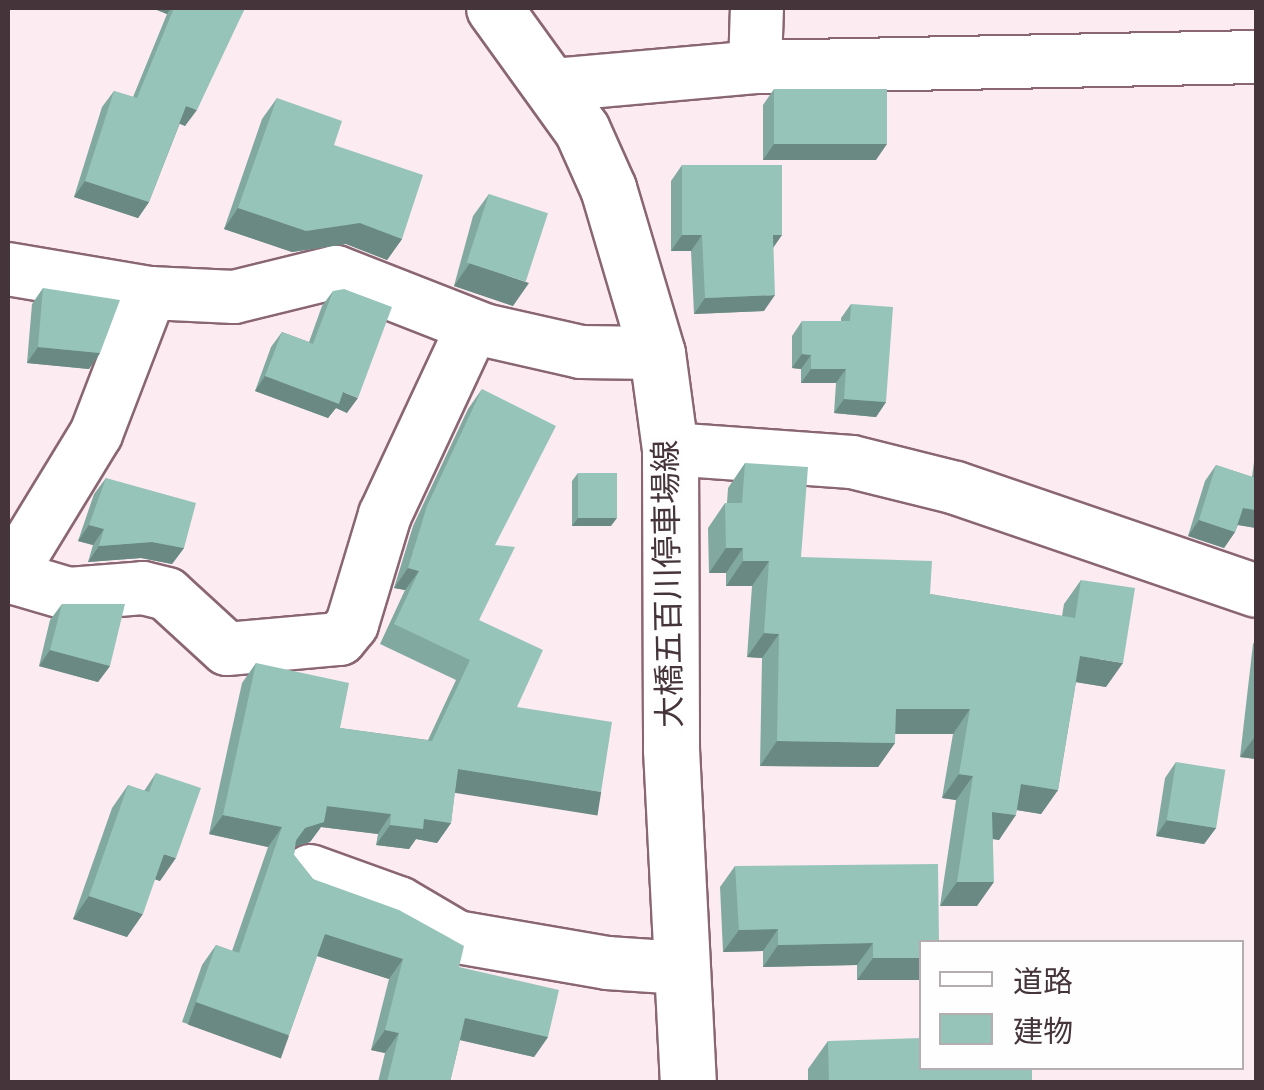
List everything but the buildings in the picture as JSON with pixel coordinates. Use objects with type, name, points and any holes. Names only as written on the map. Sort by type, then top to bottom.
[{"type":"main road","name":"大橋五百川停車場線","points":[[494,8],[554,86],[608,188],[657,353],[670,449],[671,749],[688,1082]]},
{"type":"street","points":[[756,67],[757,8]]},
{"type":"street","points":[[554,86],[756,67],[1256,58]]},
{"type":"street","points":[[8,269],[150,293],[234,297],[336,272],[472,326],[581,352],[657,353]]},
{"type":"street","points":[[150,293],[96,434],[8,577],[69,594],[143,588],[167,594],[227,649],[340,639],[352,624],[384,516],[472,326]]},
{"type":"street","points":[[670,449],[852,462],[956,488],[1256,590]]},
{"type":"street","points":[[310,871],[399,903],[457,937],[607,963],[682,968]]}]
